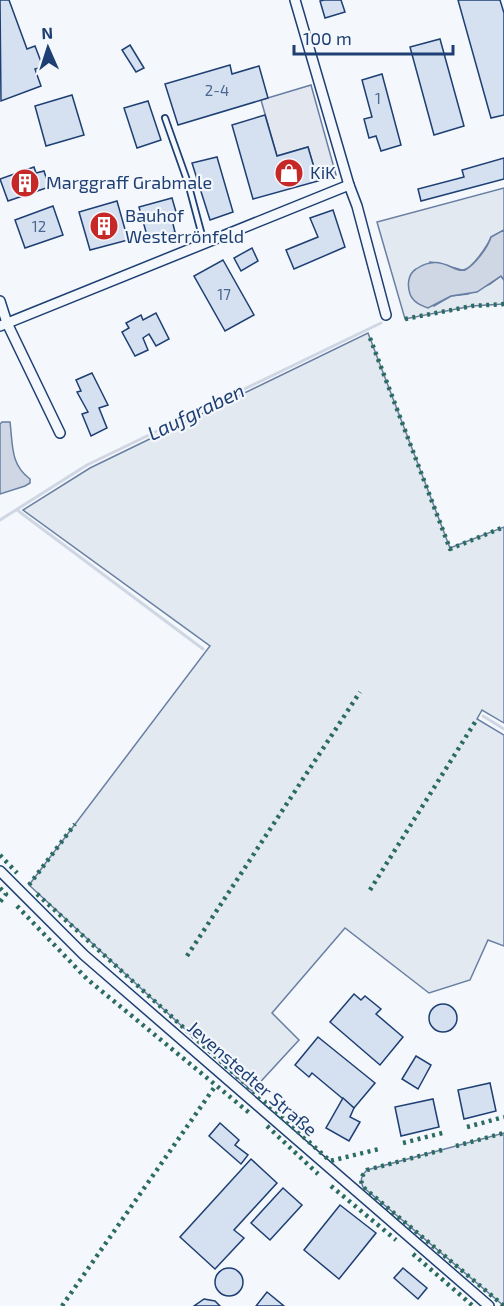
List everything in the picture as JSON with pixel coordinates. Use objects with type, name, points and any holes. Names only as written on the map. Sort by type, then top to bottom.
[{"type":"street","points":[[295,0],[387,315]]},
{"type":"street","points":[[3,324],[349,185]]},
{"type":"street","points":[[0,301],[3,324],[60,433]]},
{"type":"street","name":"Jevenstedter Straße","points":[[0,871],[84,955],[489,1306]]},
{"type":"lane","points":[[165,118],[188,183],[204,243]]},
{"type":"shaded area","points":[[311,85],[336,175],[318,181],[308,147],[277,156],[261,100]]},
{"type":"shaded area","points":[[504,188],[504,230],[491,237],[471,266],[463,270],[430,262],[434,306],[451,296],[468,294],[501,276],[504,280],[504,304],[472,306],[405,319],[377,222]]},
{"type":"shaded area","points":[[504,230],[504,280],[501,276],[477,292],[451,296],[428,308],[413,299],[408,283],[411,274],[416,269],[425,264],[440,263],[465,270],[481,255],[491,237]]},
{"type":"shaded area","points":[[368,333],[450,548],[504,527],[504,723],[482,710],[477,719],[504,735],[504,946],[488,940],[470,980],[429,993],[345,928],[272,1013],[299,1040],[252,1091],[29,885],[210,646],[23,510],[90,468]]},
{"type":"shaded area","points":[[10,422],[16,460],[30,479],[30,483],[0,494],[0,424]]},
{"type":"shaded area","points":[[504,1133],[504,1306],[363,1187],[361,1180],[367,1170]]},
{"type":"building","points":[[0,0],[9,0],[27,49],[35,46],[43,67],[35,69],[41,86],[1,101]]},
{"type":"building","points":[[341,0],[345,12],[325,18],[320,1]]},
{"type":"building","points":[[458,0],[500,0],[504,13],[504,115],[491,118]]},
{"type":"building","points":[[440,39],[464,126],[434,135],[410,47]]},
{"type":"building","points":[[130,45],[144,68],[136,72],[122,50]]},
{"type":"building","points":[[230,65],[232,74],[259,66],[268,98],[178,125],[165,84]]},
{"type":"building","points":[[382,74],[401,145],[381,151],[376,136],[369,138],[364,119],[372,117],[362,80]]},
{"type":"building","points":[[72,95],[84,135],[46,146],[35,106]]},
{"type":"building","points":[[148,101],[161,140],[137,148],[124,108]]},
{"type":"building","points":[[265,115],[277,156],[308,147],[318,181],[253,199],[232,125]]},
{"type":"building","points":[[217,157],[233,212],[210,220],[192,163]]},
{"type":"building","points":[[504,158],[504,179],[421,201],[418,189],[464,177],[462,170]]},
{"type":"building","name":"Marggraff Grabmale","points":[[34,167],[36,173],[44,171],[49,187],[8,201],[0,179]]},
{"type":"building","points":[[172,198],[178,219],[172,220],[175,232],[148,239],[139,207]]},
{"type":"building","name":"Bauhof Westerrönfeld","points":[[117,201],[128,240],[90,250],[79,212]]},
{"type":"building","points":[[53,206],[63,235],[25,248],[15,220]]},
{"type":"building","points":[[333,210],[345,247],[294,269],[286,250],[318,237],[310,218]]},
{"type":"building","points":[[252,248],[258,261],[241,271],[234,258]]},
{"type":"building","points":[[223,260],[254,315],[225,331],[194,276]]},
{"type":"building","points":[[156,313],[169,339],[156,346],[149,334],[143,338],[148,350],[135,356],[122,332],[129,328],[126,323],[141,315],[143,320]]},
{"type":"building","points":[[92,373],[108,405],[99,408],[107,428],[91,436],[82,414],[88,412],[77,392],[81,391],[76,380]]},
{"type":"building","points":[[354,994],[361,1000],[365,996],[381,1009],[376,1014],[403,1037],[380,1065],[330,1022]]},
{"type":"building","points":[[443,1004],[453,1008],[457,1018],[453,1028],[443,1032],[433,1028],[429,1018],[433,1008]]},
{"type":"building","points":[[318,1037],[375,1083],[354,1108],[312,1073],[309,1077],[295,1065]]},
{"type":"building","points":[[416,1056],[431,1065],[418,1089],[402,1079]]},
{"type":"building","points":[[490,1083],[496,1111],[464,1119],[458,1090]]},
{"type":"building","points":[[343,1098],[354,1108],[350,1117],[360,1122],[349,1141],[326,1128]]},
{"type":"building","points":[[433,1099],[439,1127],[401,1136],[395,1107]]},
{"type":"building","points":[[220,1123],[239,1140],[235,1145],[248,1155],[241,1164],[209,1136]]},
{"type":"building","points":[[251,1159],[277,1183],[234,1230],[244,1238],[215,1269],[180,1237]]},
{"type":"building","points":[[283,1188],[302,1205],[270,1240],[251,1223]]},
{"type":"building","points":[[340,1205],[376,1233],[339,1279],[304,1250]]},
{"type":"building","points":[[229,1268],[239,1272],[243,1282],[239,1292],[229,1296],[219,1292],[215,1282],[219,1272]]},
{"type":"building","points":[[403,1268],[427,1288],[418,1299],[394,1278]]},
{"type":"building","points":[[267,1292],[284,1306],[256,1306]]},
{"type":"building","points":[[204,1299],[215,1301],[220,1306],[194,1306]]},
{"type":"waterway","name":"Laufgraben","points":[[0,520],[87,465],[381,323]]},
{"type":"waterway","name":"Laufgraben","points":[[17,510],[203,649]]},
{"type":"waterway","name":"Laufgraben","points":[[483,716],[504,729]]},
{"type":"hedge","points":[[405,319],[472,306],[504,304]]},
{"type":"hedge","points":[[370,338],[450,549],[504,527]]},
{"type":"hedge","points":[[187,956],[360,692]]},
{"type":"hedge","points":[[370,890],[477,719]]},
{"type":"hedge","points":[[29,885],[75,824]]},
{"type":"hedge","points":[[0,855],[17,873]]},
{"type":"hedge","points":[[0,888],[6,894],[0,902]]},
{"type":"hedge","points":[[37,894],[330,1161],[379,1149]]},
{"type":"hedge","points":[[17,906],[87,979],[252,1115]]},
{"type":"hedge","points":[[62,1306],[216,1085]]},
{"type":"hedge","points":[[467,1127],[504,1117]]},
{"type":"hedge","points":[[267,1126],[318,1174]]},
{"type":"hedge","points":[[403,1143],[446,1132]]},
{"type":"hedge","points":[[456,1146],[504,1133]]},
{"type":"hedge","points":[[442,1150],[367,1170],[362,1178],[363,1187],[504,1306]]},
{"type":"hedge","points":[[331,1186],[396,1240]]},
{"type":"hedge","points":[[413,1254],[473,1306]]},
{"type":"place","name":"KiK","points":[[289,173]]},
{"type":"place","name":"Marggraff Grabmale","points":[[25,183]]},
{"type":"place","name":"Bauhof Westerrönfeld","points":[[104,226]]}]
